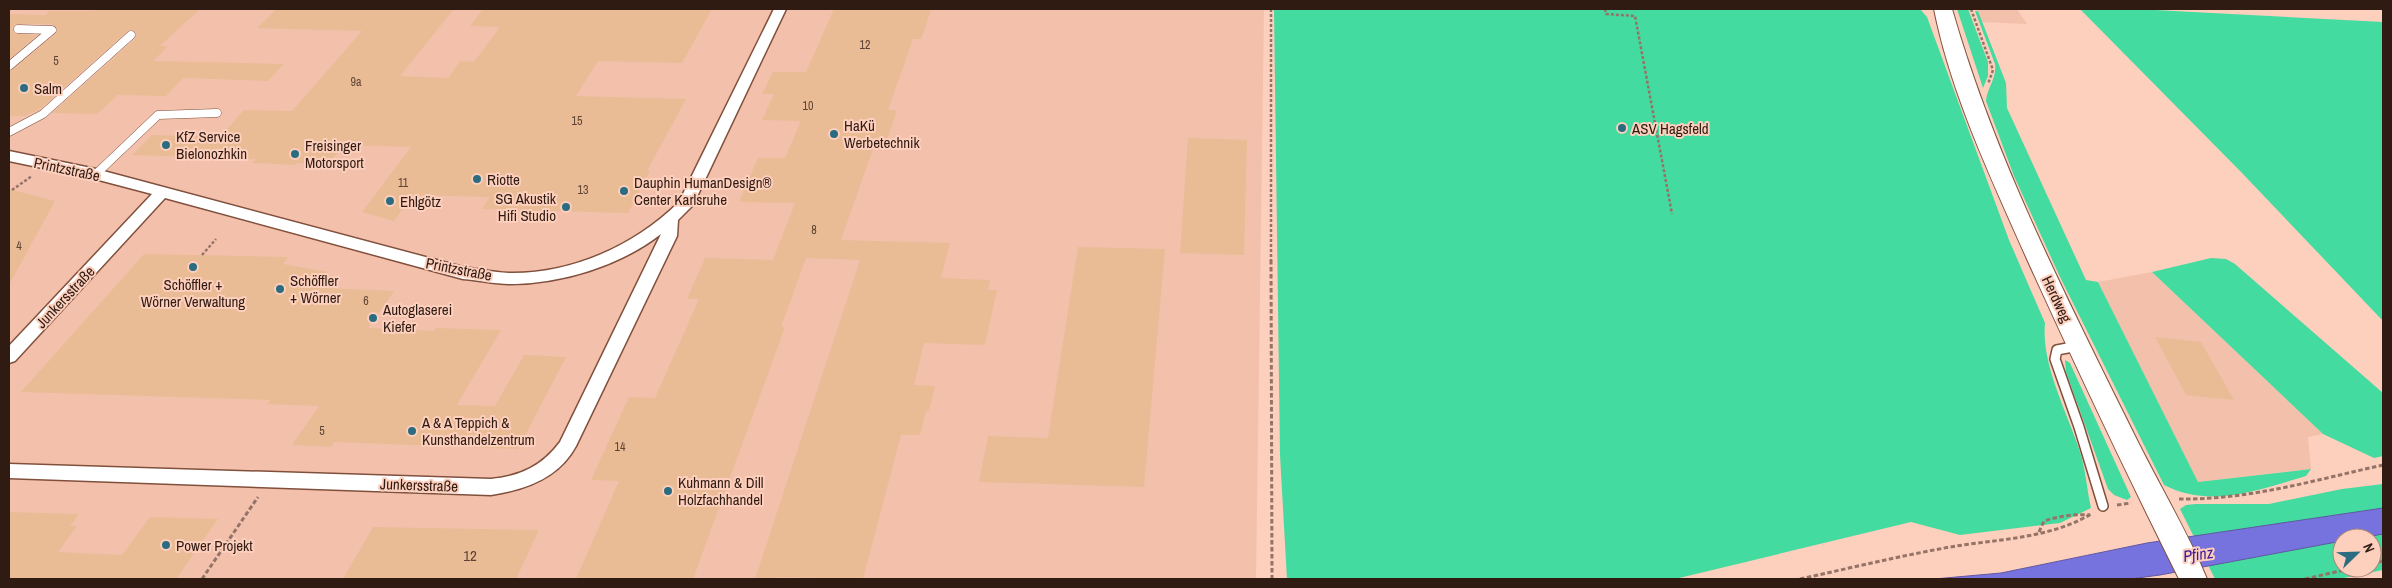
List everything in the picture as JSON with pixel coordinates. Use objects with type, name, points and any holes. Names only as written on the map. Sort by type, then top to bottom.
[{"type":"main road","name":"Herdweg","points":[[1943,9],[1974,104],[2016,210],[2078,346],[2193,579]]},
{"type":"street","name":"Printzstraße","points":[[9,156],[96,174],[463,273],[516,278],[556,273],[594,262],[635,244],[671,221],[685,205],[780,9]]},
{"type":"street","name":"Junkersstraße","points":[[9,358],[161,193]]},
{"type":"street","name":"Junkersstraße","points":[[9,471],[491,487],[514,485],[540,472],[559,458],[567,446],[669,236],[671,221]]},
{"type":"lane","points":[[9,66],[52,30],[18,29]]},
{"type":"lane","points":[[9,132],[44,114],[131,35]]},
{"type":"lane","points":[[96,174],[158,115],[217,113]]},
{"type":"lane","points":[[2078,346],[2058,350],[2055,359],[2079,426],[2103,506]]},
{"type":"path","points":[[1271,9],[1272,579]]},
{"type":"path","points":[[1605,9],[1606,14],[1635,16],[1672,214]]},
{"type":"path","points":[[1971,9],[1993,70],[1987,87],[1974,104]]},
{"type":"path","points":[[202,255],[216,239]]},
{"type":"path","points":[[1800,579],[1948,547],[2039,532],[2082,522],[2103,506],[2158,509],[2251,495],[2383,465]]},
{"type":"path","points":[[202,579],[269,480]]},
{"type":"path","points":[[2039,532],[2044,521],[2056,517],[2066,514],[2091,515]]},
{"type":"path","points":[[2305,579],[2332,573]]},
{"type":"shaded area","points":[[9,9],[1264,9],[1256,579],[9,579]]},
{"type":"shaded area","points":[[1977,9],[2017,9],[2027,24],[1982,22]]},
{"type":"shaded area","points":[[2152,272],[2323,434],[2308,437],[2311,469],[2198,482],[2098,282]]},
{"type":"green space","points":[[1274,9],[1920,9],[1927,17],[2009,240],[2045,323],[2047,356],[2051,373],[2081,455],[2091,508],[2060,523],[1960,535],[1911,522],[1675,579],[1287,579],[1280,455]]},
{"type":"green space","points":[[1957,9],[1968,9],[1988,62],[1988,76],[1983,88]]},
{"type":"green space","points":[[2080,9],[2136,9],[2383,22],[2383,321],[2243,174]]},
{"type":"green space","points":[[1975,11],[1978,11],[2006,83],[2007,108],[2086,280],[2098,282],[2198,482],[2311,469],[2306,476],[2235,495],[2199,496],[2181,492],[2164,485],[2060,277],[2014,176],[1986,101],[1995,74],[1995,64]]},
{"type":"green space","points":[[2211,258],[2226,259],[2235,264],[2383,393],[2383,456],[2374,458],[2323,434],[2152,272]]},
{"type":"green space","points":[[2065,360],[2070,363],[2131,497],[2127,500],[2114,495],[2108,489],[2066,372]]},
{"type":"green space","points":[[2383,484],[2383,570],[2382,528],[2332,528],[2332,578],[2344,578],[2215,579],[2180,509],[2186,505],[2196,504],[2269,504],[2342,489]]},
{"type":"water","name":"Pfinz","points":[[2383,508],[2383,534],[2382,528],[2332,528],[2332,543],[2160,575],[2130,579],[1934,579],[2001,573],[2147,543]]},
{"type":"building","points":[[97,9],[200,9],[160,46],[168,46],[153,61],[284,64],[268,81],[183,78],[166,96],[118,95],[97,114],[52,113],[135,39],[136,33],[130,29],[40,109],[25,116],[9,116],[9,72],[56,34],[58,30],[52,24],[15,24],[12,29],[15,34],[37,35],[9,59],[9,14],[45,15],[50,11],[94,11]]},
{"type":"building","points":[[276,9],[453,10],[400,76],[448,78],[460,61],[474,62],[500,27],[470,26],[483,9],[712,9],[682,63],[598,61],[576,96],[686,99],[647,171],[650,171],[628,213],[482,209],[490,197],[413,195],[394,221],[362,212],[411,147],[344,145],[331,161],[323,161],[320,164],[297,163],[295,165],[252,163],[256,159],[132,155],[152,135],[220,137],[244,110],[292,111],[362,31],[257,28]]},
{"type":"building","points":[[834,9],[931,10],[921,39],[913,39],[888,110],[897,110],[884,149],[873,149],[841,240],[950,243],[941,278],[990,280],[988,290],[997,290],[985,345],[924,343],[914,385],[935,386],[929,411],[926,411],[920,435],[901,435],[863,579],[778,577],[777,579],[755,579],[860,260],[806,258],[781,327],[785,327],[693,579],[576,579],[619,481],[591,480],[629,397],[655,398],[699,299],[687,299],[705,258],[773,260],[795,203],[739,202],[758,158],[785,158],[801,121],[762,120],[774,94],[762,94],[773,72],[806,72]]},
{"type":"building","points":[[1188,138],[1247,140],[1244,255],[1180,253]]},
{"type":"building","points":[[9,189],[55,201],[9,285]]},
{"type":"building","points":[[1078,247],[1165,249],[1144,487],[979,482],[988,436],[1048,438]]},
{"type":"building","points":[[144,254],[288,257],[283,264],[328,272],[326,275],[335,276],[326,288],[394,291],[368,328],[433,331],[436,328],[501,330],[457,405],[495,406],[524,355],[566,357],[518,449],[334,442],[331,447],[292,445],[319,406],[267,404],[270,400],[21,392]]},
{"type":"building","points":[[2155,337],[2201,342],[2234,400],[2186,395]]},
{"type":"building","points":[[9,512],[79,514],[70,526],[77,526],[58,552],[122,555],[150,517],[218,519],[176,579],[9,579]]},
{"type":"building","points":[[373,527],[539,530],[516,579],[343,579]]},
{"type":"place","name":"Salm","points":[[24,88]]},
{"type":"place","name":"ASV Hagsfeld","points":[[1622,128]]},
{"type":"place","name":"HaKü Werbetechnik","points":[[834,134]]},
{"type":"place","name":"KfZ Service Bielonozhkin","points":[[166,145]]},
{"type":"place","name":"Freisinger Motorsport","points":[[295,154]]},
{"type":"place","name":"Riotte","points":[[477,179]]},
{"type":"place","name":"Dauphin HumanDesign® Center Karlsruhe","points":[[624,191]]},
{"type":"place","name":"Ehlgötz","points":[[390,201]]},
{"type":"place","name":"SG Akustik Hifi Studio","points":[[566,207]]},
{"type":"place","name":"Schöffler + Wörner Verwaltung","points":[[193,267]]},
{"type":"place","name":"Schöffler + Wörner","points":[[280,289]]},
{"type":"place","name":"Autoglaserei Kiefer","points":[[373,318]]},
{"type":"place","name":"A & A Teppich & Kunsthandelzentrum","points":[[412,431]]},
{"type":"place","name":"Kuhmann & Dill Holzfachhandel","points":[[668,491]]},
{"type":"place","name":"Power Projekt","points":[[166,545]]}]
